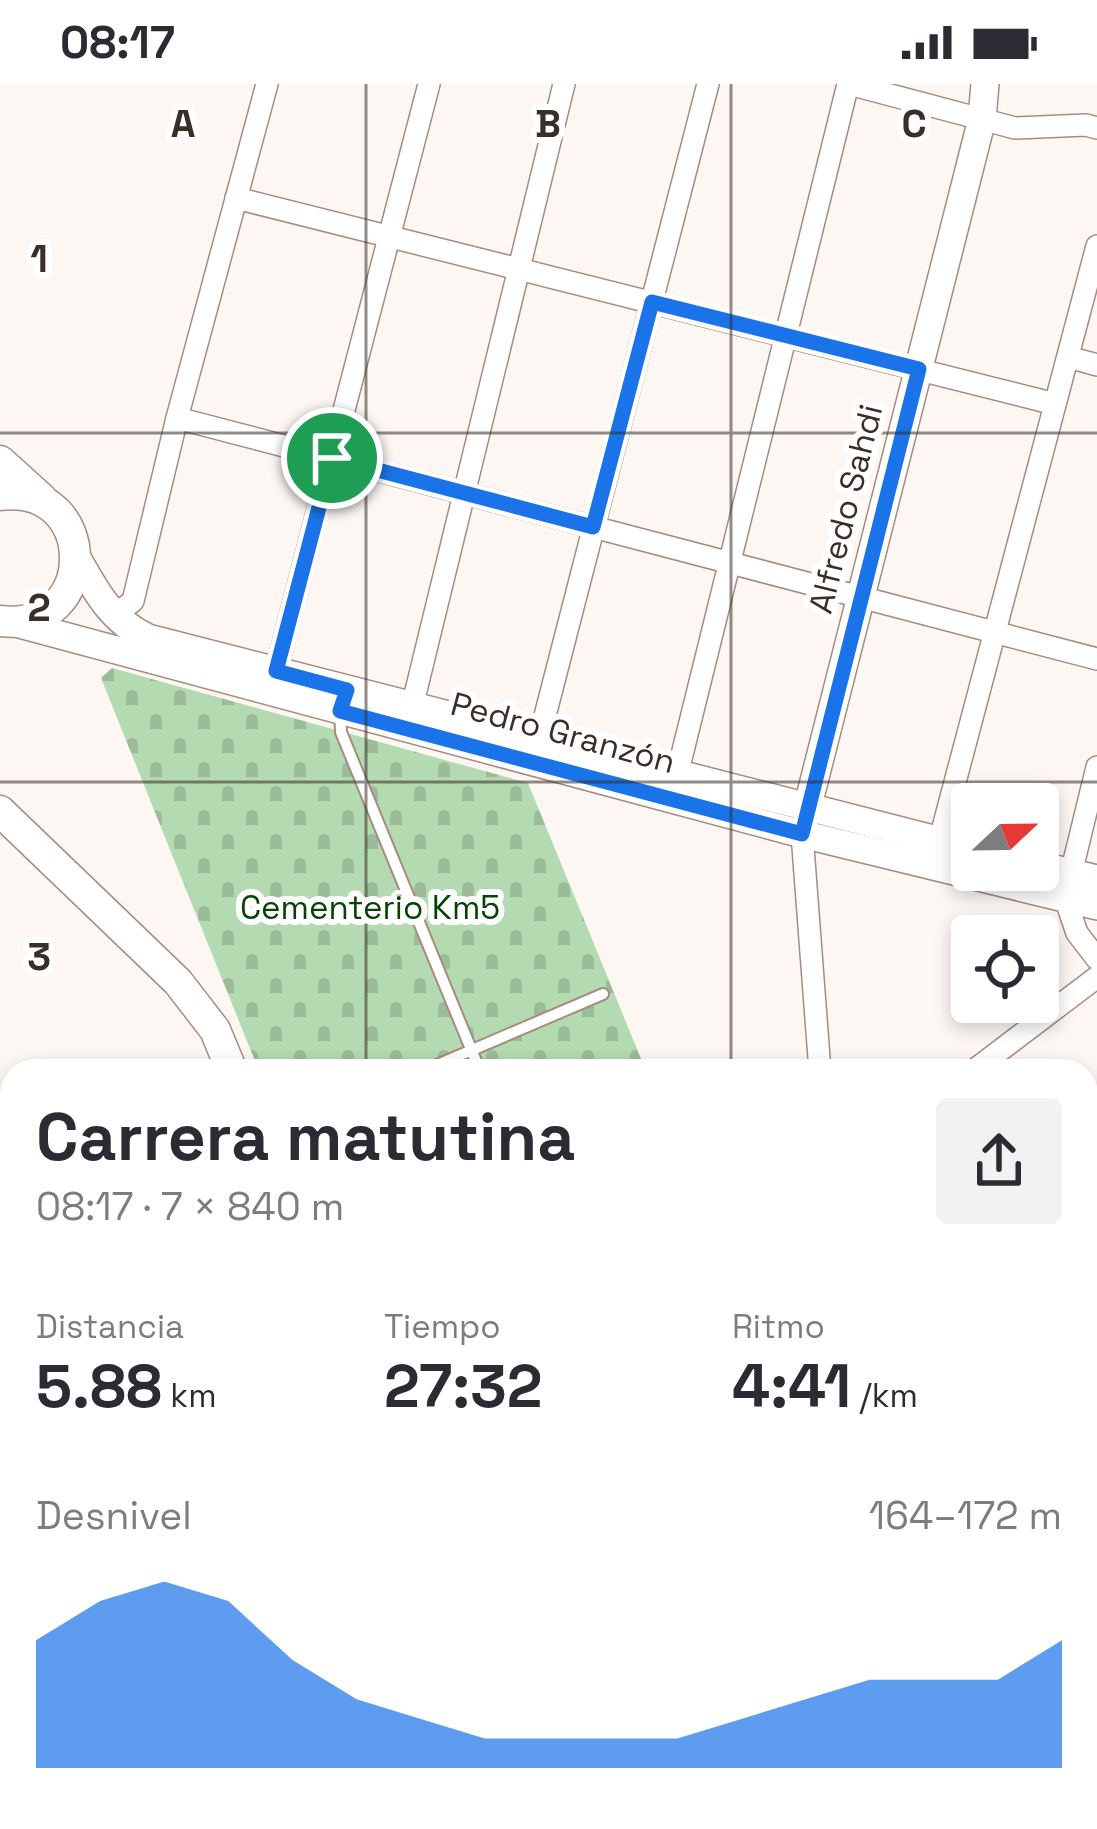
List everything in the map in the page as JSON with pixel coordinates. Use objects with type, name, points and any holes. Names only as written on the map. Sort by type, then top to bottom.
[{"type":"main road","name":"Alfredo Sahdi","points":[[804,821],[982,119],[985,85]]},
{"type":"main road","points":[[0,461],[50,506],[71,533],[76,556],[73,578],[45,614],[3,622]]},
{"type":"main road","points":[[0,495],[29,496],[50,506]]},
{"type":"main road","name":"Pedro Granzón","points":[[76,556],[115,616],[148,638],[276,671],[343,700],[412,706],[539,739],[625,774],[677,775],[804,821]]},
{"type":"main road","name":"Pedro Granzón","points":[[3,622],[343,700],[804,821],[1077,884],[1097,906]]},
{"type":"main road","points":[[0,811],[189,994],[215,1030],[227,1059]]},
{"type":"main road","name":"Pedro Granzón","points":[[937,854],[951,852]]},
{"type":"street","points":[[115,616],[133,601],[176,418],[267,84]]},
{"type":"street","points":[[276,671],[429,84]]},
{"type":"street","points":[[412,706],[564,84]]},
{"type":"street","points":[[539,739],[708,84]]},
{"type":"street","points":[[677,775],[849,84],[1015,128],[1097,128]]},
{"type":"street","points":[[236,198],[1055,404]]},
{"type":"street","points":[[937,854],[1097,246]]},
{"type":"street","points":[[1068,357],[1097,365]]},
{"type":"street","points":[[176,418],[1097,659]]},
{"type":"street","points":[[1097,767],[1077,884],[1077,933],[1097,959]]},
{"type":"street","points":[[804,821],[819,1059]]},
{"type":"street","points":[[990,1059],[1097,977]]},
{"type":"lane","points":[[343,700],[341,731],[475,1059]]},
{"type":"lane","points":[[452,1059],[603,994]]},
{"type":"green space","name":"Cementerio Km5","points":[[112,668],[528,783],[641,1059],[254,1059],[101,678]]},
{"type":"route","points":[[652,302],[919,369],[802,834],[340,711],[347,690],[276,671],[332,458],[593,527],[652,302]]}]
